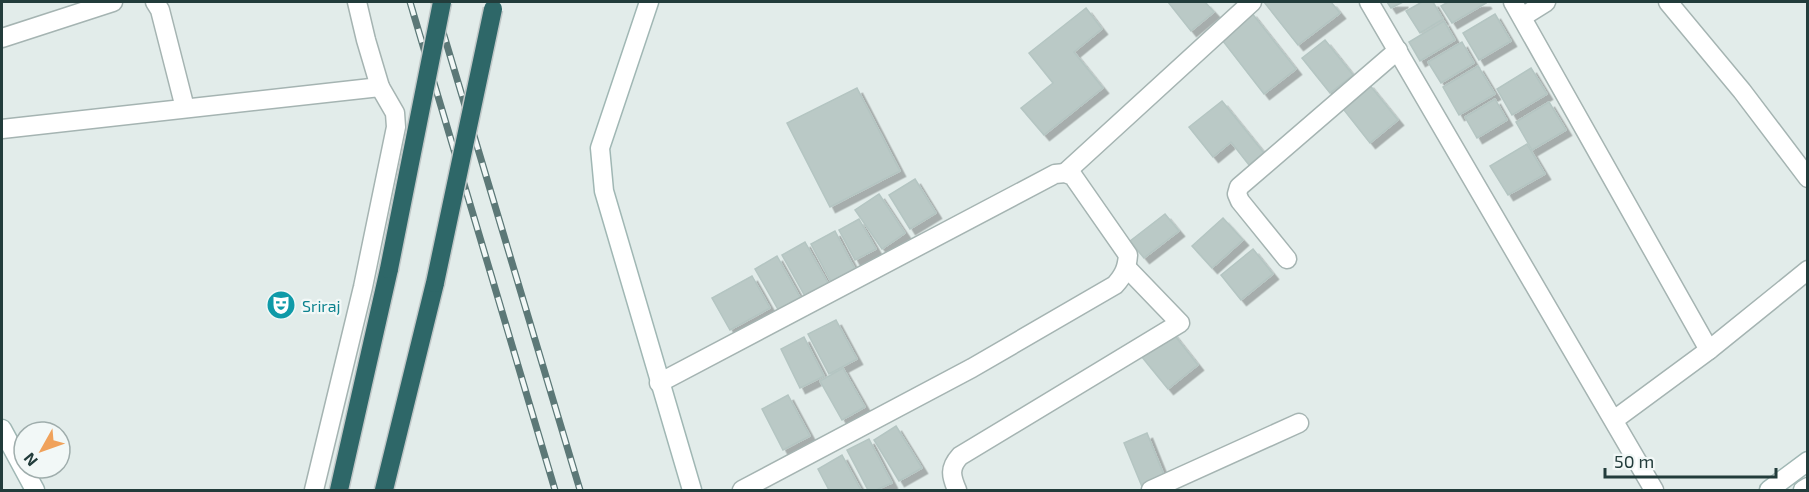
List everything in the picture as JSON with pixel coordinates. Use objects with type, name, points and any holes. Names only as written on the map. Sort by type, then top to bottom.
[{"type":"highway","points":[[339,490],[389,269],[442,2]]},
{"type":"highway","points":[[384,490],[435,283],[495,2]]},
{"type":"street","points":[[2,38],[113,2]]},
{"type":"street","points":[[155,2],[160,10],[185,108]]},
{"type":"street","points":[[314,490],[363,287],[396,127],[395,113],[380,87],[357,2]]},
{"type":"street","points":[[649,2],[600,148],[604,191],[692,490]]},
{"type":"street","points":[[1065,173],[1252,2]]},
{"type":"street","points":[[1369,2],[1654,490]]},
{"type":"street","points":[[1546,2],[1517,9],[1709,350]]},
{"type":"street","points":[[1668,2],[1742,91],[1808,178]]},
{"type":"street","points":[[1287,259],[1240,201],[1237,194],[1239,187],[1398,50]]},
{"type":"street","points":[[2,129],[380,87]]},
{"type":"street","points":[[659,383],[1044,179],[1055,174],[1065,173],[1072,176],[1128,255],[1127,268],[1115,285],[972,368],[742,490]]},
{"type":"street","points":[[957,490],[951,476],[951,469],[960,456],[1180,323],[1127,268]]},
{"type":"street","points":[[1614,420],[1709,350],[1808,270]]},
{"type":"street","points":[[1151,490],[1299,423]]},
{"type":"street","points":[[2,429],[35,490]]},
{"type":"street","points":[[1769,490],[1808,461]]},
{"type":"street","points":[[1803,490],[1808,487]]},
{"type":"building","points":[[1168,2],[1205,2],[1214,12],[1191,31]]},
{"type":"building","points":[[1264,2],[1331,2],[1340,13],[1298,45]]},
{"type":"building","points":[[1387,2],[1403,2],[1391,8]]},
{"type":"building","points":[[1422,2],[1433,2],[1443,19],[1420,33],[1406,11]]},
{"type":"building","points":[[1448,2],[1486,3],[1452,23],[1441,6]]},
{"type":"building","points":[[1086,8],[1102,29],[1074,52],[1103,88],[1044,135],[1021,108],[1053,83],[1029,53]]},
{"type":"building","points":[[1251,12],[1296,69],[1264,94],[1219,36]]},
{"type":"building","points":[[1495,14],[1511,41],[1479,60],[1463,33]]},
{"type":"building","points":[[1444,21],[1455,40],[1420,61],[1409,42]]},
{"type":"building","points":[[1325,40],[1353,75],[1330,93],[1302,58]]},
{"type":"building","points":[[1462,42],[1474,63],[1441,83],[1428,62]]},
{"type":"building","points":[[1478,66],[1495,94],[1459,115],[1443,87]]},
{"type":"building","points":[[1531,68],[1547,94],[1512,115],[1497,89]]},
{"type":"building","points":[[1368,83],[1398,120],[1370,143],[1340,105]]},
{"type":"building","points":[[857,88],[900,171],[830,207],[787,123]]},
{"type":"building","points":[[1495,99],[1507,120],[1477,138],[1465,117]]},
{"type":"building","points":[[1222,101],[1264,153],[1249,165],[1231,142],[1213,157],[1189,127]]},
{"type":"building","points":[[1549,102],[1566,130],[1532,150],[1516,122]]},
{"type":"building","points":[[1527,144],[1545,174],[1508,195],[1490,166]]},
{"type":"building","points":[[915,179],[936,213],[910,229],[889,195]]},
{"type":"building","points":[[879,194],[905,233],[882,249],[855,210]]},
{"type":"building","points":[[1165,214],[1179,231],[1144,258],[1130,241]]},
{"type":"building","points":[[1223,218],[1243,240],[1212,268],[1192,246]]},
{"type":"building","points":[[859,219],[876,249],[855,260],[839,230]]},
{"type":"building","points":[[835,231],[857,273],[833,286],[811,244]]},
{"type":"building","points":[[805,242],[829,285],[806,298],[782,255]]},
{"type":"building","points":[[1253,249],[1273,274],[1241,300],[1221,275]]},
{"type":"building","points":[[777,256],[801,299],[779,311],[755,269]]},
{"type":"building","points":[[752,276],[770,308],[730,330],[712,298]]},
{"type":"building","points":[[836,320],[857,359],[829,374],[808,334]]},
{"type":"building","points":[[1172,332],[1198,365],[1168,389],[1142,357]]},
{"type":"building","points":[[804,337],[824,376],[800,388],[781,349]]},
{"type":"building","points":[[843,368],[865,407],[842,420],[820,381]]},
{"type":"building","points":[[788,395],[810,436],[783,450],[762,409]]},
{"type":"building","points":[[896,426],[922,468],[899,481],[874,440]]},
{"type":"building","points":[[1147,433],[1166,480],[1143,489],[1124,443]]},
{"type":"building","points":[[869,439],[892,483],[876,490],[868,490],[847,450]]},
{"type":"building","points":[[842,455],[861,490],[829,490],[818,469]]},
{"type":"railway","points":[[410,2],[555,490]]},
{"type":"railway","points":[[434,2],[580,490]]},
{"type":"place","name":"Sriraj","points":[[281,305]]}]
